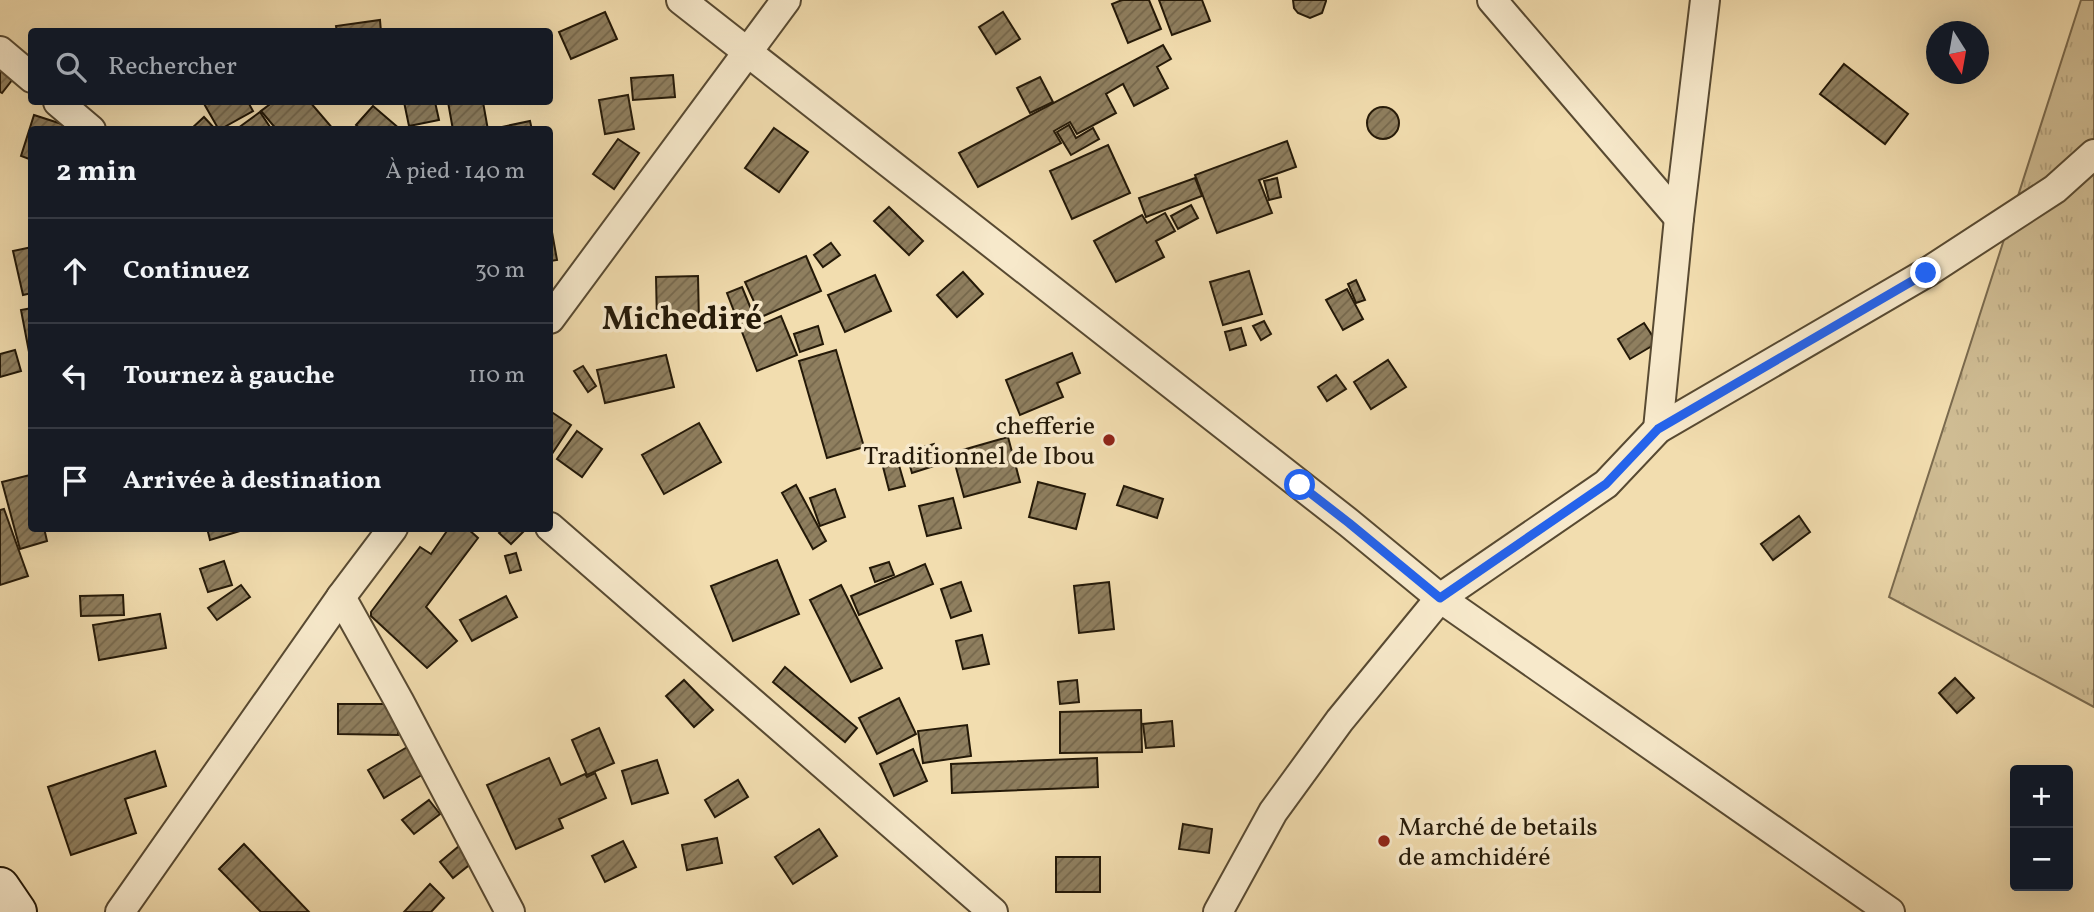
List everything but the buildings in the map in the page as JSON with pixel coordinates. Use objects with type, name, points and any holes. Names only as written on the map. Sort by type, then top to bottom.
[{"type":"street","points":[[681,0],[1349,523],[1440,598],[1890,912]]},
{"type":"street","points":[[553,315],[786,0]]},
{"type":"street","points":[[1492,0],[1679,218]]},
{"type":"street","points":[[1658,429],[1679,218],[1705,0]]},
{"type":"street","points":[[0,51],[28,75]]},
{"type":"street","points":[[62,105],[86,126]]},
{"type":"street","points":[[1218,912],[1273,811],[1339,720],[1440,598],[1606,484],[1658,429],[1926,273],[2055,189],[2094,154]]},
{"type":"street","points":[[553,530],[993,912]]},
{"type":"street","points":[[120,912],[341,597],[390,532]]},
{"type":"street","points":[[341,597],[510,912]]},
{"type":"street","points":[[0,887],[17,912]]},
{"type":"green space","points":[[2081,0],[2094,0],[2094,707],[1889,597]]},
{"type":"place","name":"chefferie Traditionnel de Ibou","points":[[1109,440]]},
{"type":"place","name":"Marché de betails de amchidéré","points":[[1384,841]]},
{"type":"district","name":"Michediré","points":[[682,317]]},
{"type":"route","points":[[1300,485],[1440,598],[1606,484],[1658,429],[1926,273]]}]
